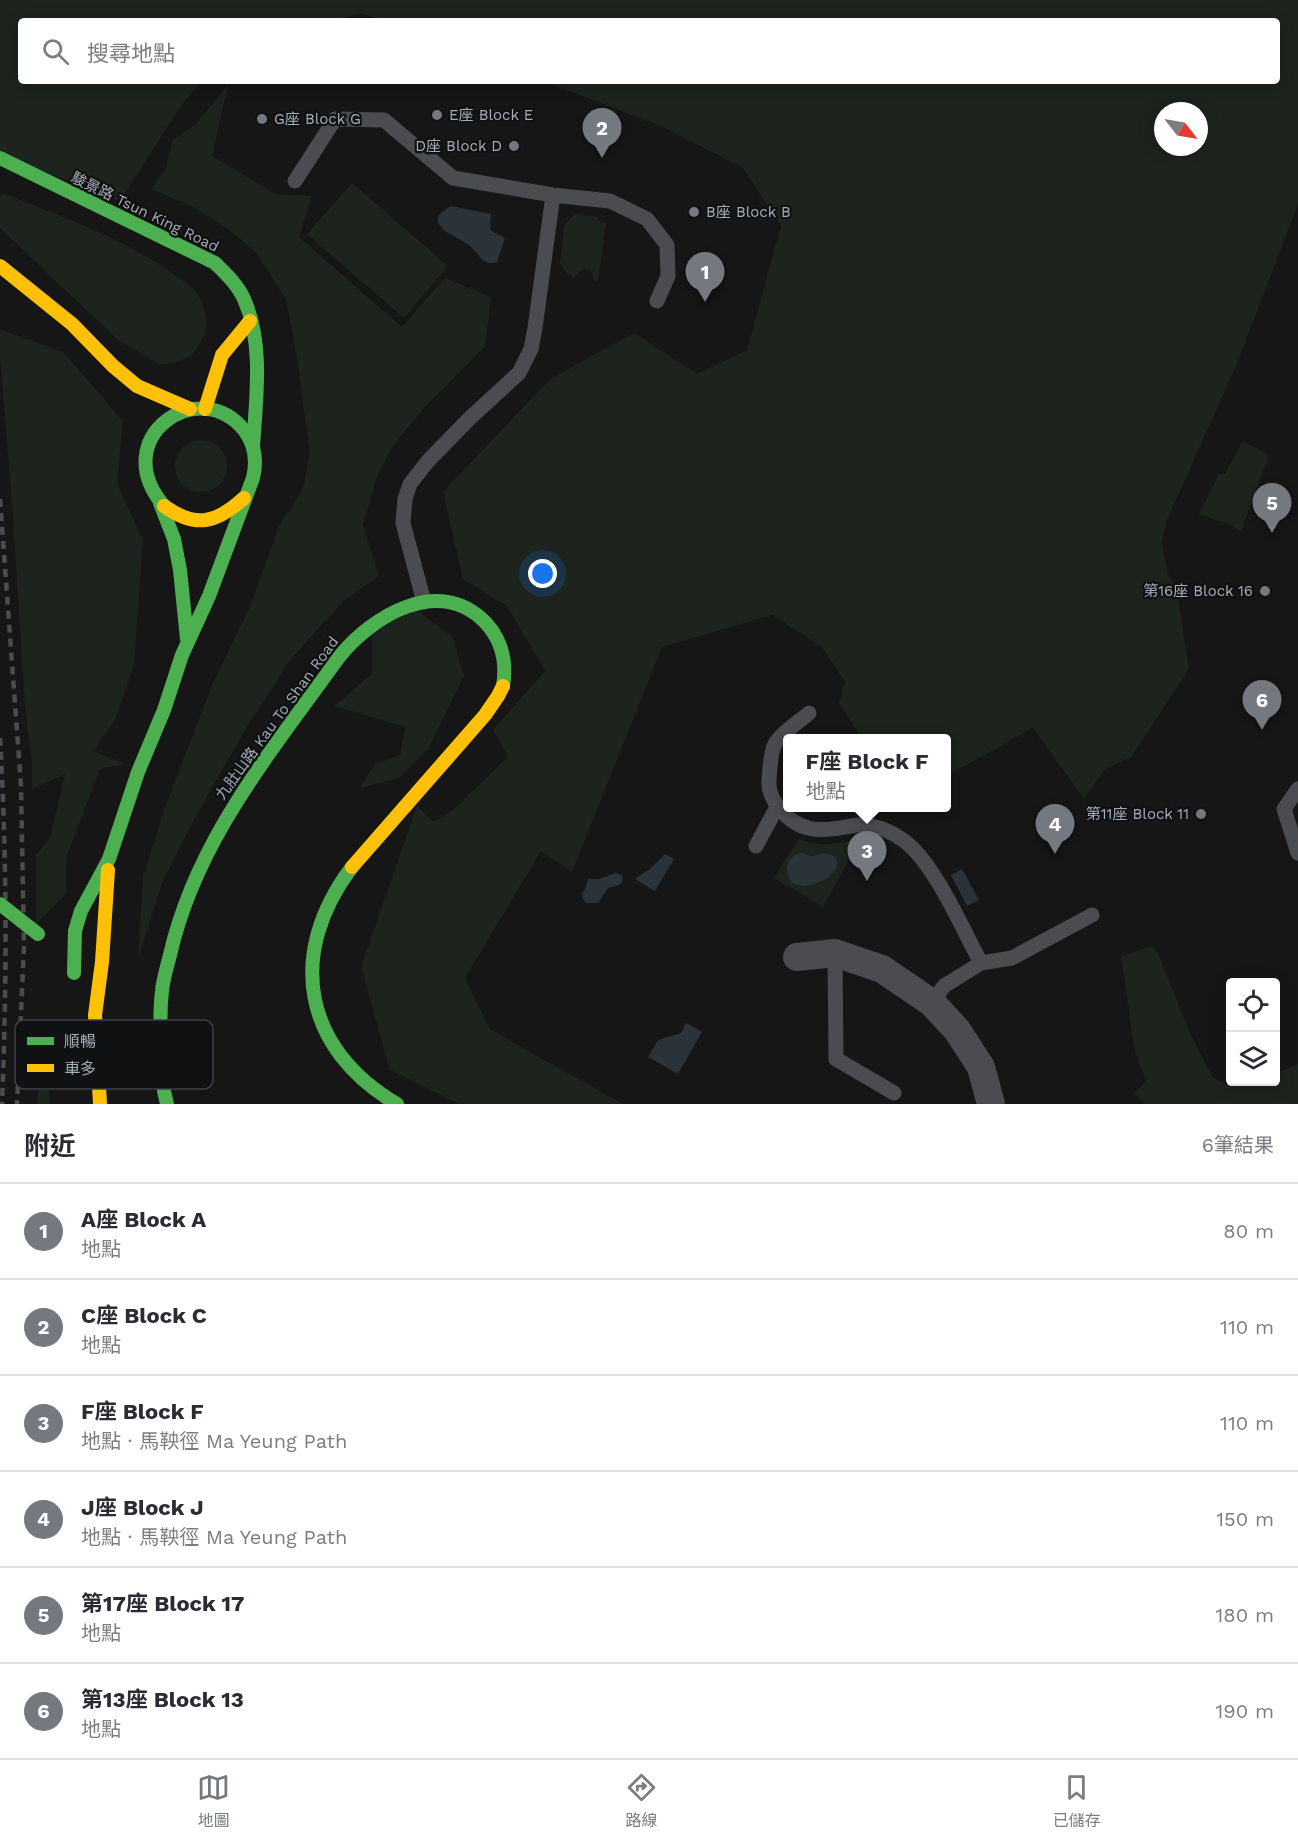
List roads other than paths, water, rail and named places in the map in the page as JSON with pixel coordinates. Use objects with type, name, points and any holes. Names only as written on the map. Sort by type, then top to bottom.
[{"type":"street","name":"駿景路 Tsun King Road","points":[[0,158],[214,263],[233,281],[244,300],[256,358],[253,447]]},
{"type":"street","points":[[0,266],[72,324],[113,366],[137,386],[189,409]]},
{"type":"street","points":[[205,408],[222,356],[250,321]]},
{"type":"street","points":[[80,984],[77,920],[108,861],[123,812],[164,711],[187,639],[209,597],[253,479],[255,458],[253,447],[246,433],[235,421],[221,412],[205,408],[189,409],[166,420],[151,437],[145,458],[150,490],[160,504],[174,539],[187,639]]},
{"type":"street","points":[[160,504],[181,516],[193,520],[204,520],[216,519],[228,513],[244,498]]},
{"type":"street","name":"九肚山路 Kau To Shan Road","points":[[162,1020],[162,991],[176,929],[201,864],[246,787],[353,640],[386,615],[404,608],[437,601],[462,606],[489,626],[501,646],[504,658],[504,682],[501,693],[485,715],[342,879],[321,917],[312,957],[314,998],[329,1040],[357,1078],[397,1104]]},
{"type":"street","points":[[95,1020],[102,962],[108,861]]},
{"type":"street","points":[[0,904],[38,934],[54,950],[80,984],[95,1015]]},
{"type":"street","points":[[797,957],[836,953],[882,969],[932,1003],[957,1030],[981,1067],[991,1104]]},
{"type":"street","points":[[99,1089],[100,1104]]},
{"type":"street","name":"九肚山路 Kau To Shan Road","points":[[164,1089],[167,1104]]},
{"type":"lane","points":[[296,181],[335,119],[384,120],[453,178],[553,195],[610,201],[647,219],[667,245],[668,276],[657,301]]},
{"type":"lane","points":[[424,602],[405,536],[403,523],[405,499],[410,484],[428,461],[469,419],[510,382],[526,362],[535,328],[553,195]]},
{"type":"lane","points":[[785,734],[810,713]]},
{"type":"lane","points":[[783,736],[775,744],[768,788],[777,807],[791,822],[805,828],[823,830],[862,824],[882,829],[901,838],[927,863],[981,963]]},
{"type":"lane","points":[[1298,789],[1284,808],[1298,853]]},
{"type":"lane","points":[[756,846],[777,807]]},
{"type":"lane","points":[[932,1003],[945,986],[981,963],[1012,958],[1092,915]]},
{"type":"lane","points":[[836,953],[836,1059],[894,1093]]},
{"type":"railway","points":[[0,499],[21,786],[24,946],[21,1020]]},
{"type":"railway","points":[[0,738],[6,921],[2,1104]]},
{"type":"railway","points":[[17,1104],[18,1089]]},
{"type":"place","name":"E座 Block E","points":[[437,115]]},
{"type":"place","name":"G座 Block G","points":[[262,119]]},
{"type":"place","name":"D座 Block D","points":[[514,146]]},
{"type":"place","name":"C座 Block C","points":[[602,158]]},
{"type":"place","name":"B座 Block B","points":[[694,212]]},
{"type":"place","name":"A座 Block A","points":[[705,302]]},
{"type":"place","name":"第17座 Block 17","points":[[1272,533]]},
{"type":"place","name":"第16座 Block 16","points":[[1265,591]]},
{"type":"place","name":"第13座 Block 13","points":[[1262,730]]},
{"type":"place","name":"第11座 Block 11","points":[[1201,814]]},
{"type":"place","name":"J座 Block J","points":[[1055,854]]},
{"type":"place","name":"F座 Block F","points":[[867,881]]}]
